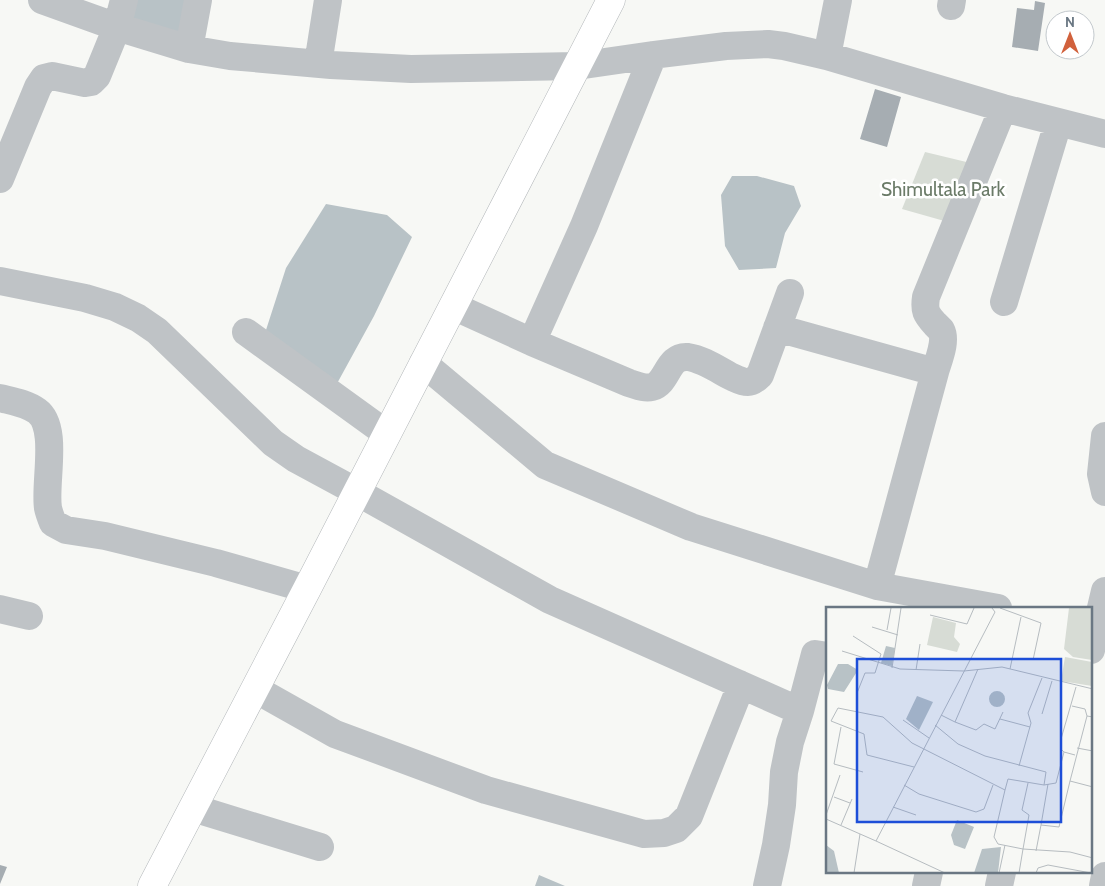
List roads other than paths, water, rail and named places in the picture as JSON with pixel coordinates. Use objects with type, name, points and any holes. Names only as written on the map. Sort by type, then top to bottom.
[{"type":"main road","points":[[152,886],[611,0]]},
{"type":"street","points":[[42,0],[117,27],[190,49],[230,56],[318,64],[411,69],[577,66],[726,46],[768,44],[784,46],[826,56],[1003,108],[1105,134]]},
{"type":"street","points":[[0,178],[38,87],[44,78],[52,76],[84,83],[91,82],[97,76],[117,27],[124,0]]},
{"type":"street","points":[[190,49],[198,0]]},
{"type":"street","points":[[318,64],[328,0]]},
{"type":"street","points":[[826,56],[838,0]]},
{"type":"street","points":[[532,342],[584,226],[653,55]]},
{"type":"street","points":[[877,586],[942,350],[942,331],[927,315],[925,306],[926,296],[1003,108]]},
{"type":"street","points":[[1004,302],[1058,123]]},
{"type":"street","points":[[0,281],[85,298],[138,318],[158,332],[273,443],[296,459],[550,600],[800,711]]},
{"type":"street","points":[[453,306],[629,383],[652,388],[659,383],[672,364],[679,358],[686,357],[697,359],[738,380],[749,382],[755,380],[760,375],[790,293]]},
{"type":"street","points":[[777,328],[935,372]]},
{"type":"street","points":[[246,332],[387,434]]},
{"type":"street","points":[[423,363],[544,465],[691,527],[877,586],[992,607]]},
{"type":"street","points":[[0,398],[38,411],[45,421],[49,434],[48,508],[53,522],[66,530],[105,536],[216,563],[307,590]]},
{"type":"street","points":[[1105,436],[1101,474],[1105,492]]},
{"type":"street","points":[[1092,646],[1105,591]]},
{"type":"street","points":[[0,608],[29,616]]},
{"type":"street","points":[[768,886],[780,821],[784,772],[790,742],[815,654],[826,656]]},
{"type":"street","points":[[255,689],[335,734],[486,790],[644,834],[664,833],[676,829],[689,816],[738,693],[739,684]]},
{"type":"street","points":[[193,808],[320,847]]},
{"type":"street","points":[[1103,886],[1105,876]]},
{"type":"park label","name":"Shimultala Park","points":[[943,189]]}]
